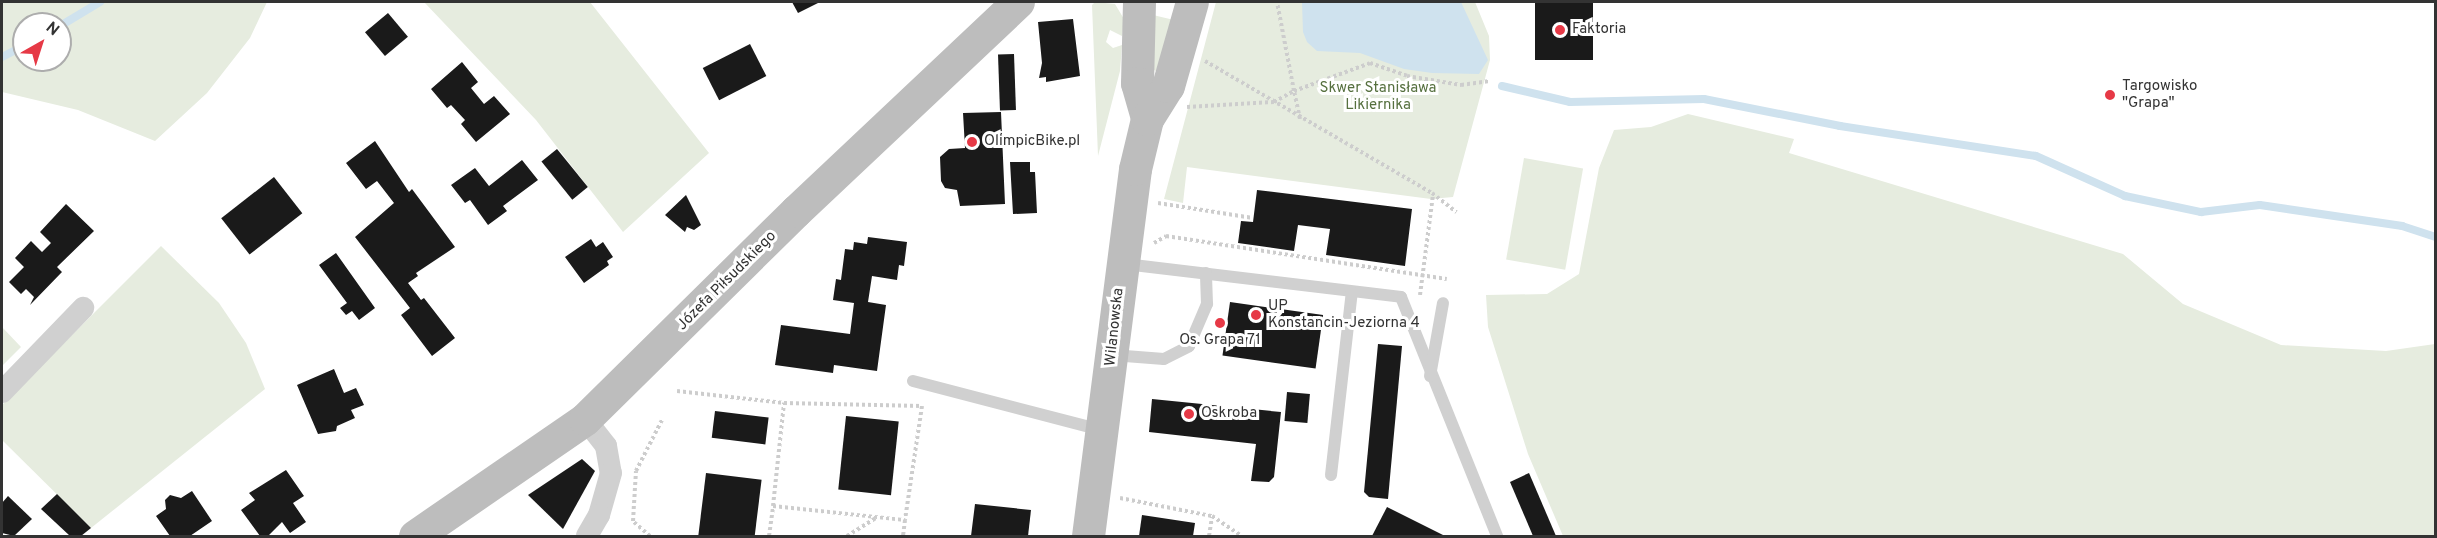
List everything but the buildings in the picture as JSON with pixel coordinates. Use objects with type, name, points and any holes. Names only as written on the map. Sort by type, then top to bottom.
[{"type":"street","name":"Józefa Piłsudskiego","points":[[415,537],[585,419],[796,211],[1018,2]]},
{"type":"street","name":"Wilanowska","points":[[1139,2],[1137,83],[1147,119]]},
{"type":"street","name":"Wilanowska","points":[[1088,537],[1104,430],[1121,263],[1135,169],[1147,119],[1168,86],[1192,2]]},
{"type":"street","points":[[2,392],[83,308]]},
{"type":"street","points":[[585,419],[606,446],[611,473],[599,515],[586,537]]},
{"type":"lane","points":[[1121,263],[1401,297],[1430,376],[1497,537]]},
{"type":"lane","points":[[1112,355],[1164,359],[1189,346],[1207,304],[1206,273]]},
{"type":"lane","points":[[1331,475],[1352,292]]},
{"type":"lane","points":[[1430,376],[1443,303]]},
{"type":"lane","points":[[913,381],[1104,430]]},
{"type":"path","points":[[1277,2],[1300,119]]},
{"type":"path","points":[[1195,56],[1300,119],[1433,194],[1456,212]]},
{"type":"path","points":[[1180,107],[1274,102],[1294,91],[1370,63],[1407,76],[1461,85],[1490,81]]},
{"type":"path","points":[[1420,300],[1433,194]]},
{"type":"path","points":[[1154,203],[1253,218]]},
{"type":"path","points":[[1153,244],[1166,236],[1447,279]]},
{"type":"path","points":[[677,391],[784,403],[922,406],[903,537]]},
{"type":"path","points":[[769,537],[784,403]]},
{"type":"path","points":[[650,537],[633,521],[636,471],[663,418]]},
{"type":"path","points":[[1113,497],[1212,516],[1242,537]]},
{"type":"path","points":[[773,506],[905,520]]},
{"type":"path","points":[[1209,537],[1212,516]]},
{"type":"path","points":[[847,537],[877,518]]},
{"type":"green space","points":[[2,2],[267,2],[250,38],[207,93],[155,141],[78,110],[2,92]]},
{"type":"green space","points":[[424,2],[590,2],[709,153],[623,232],[536,120]]},
{"type":"green space","points":[[1095,2],[1115,4],[1124,19],[1122,36],[1110,30],[1106,42],[1113,48],[1122,45],[1120,71],[1098,156],[1092,5]]},
{"type":"green space","name":"Skwer Stanisława Likiernika","points":[[1216,2],[1475,2],[1489,36],[1490,60],[1453,197],[1431,199],[1187,167],[1183,203],[1164,199]]},
{"type":"green space","points":[[1153,15],[1174,20],[1156,71],[1154,70]]},
{"type":"green space","points":[[1688,114],[1794,139],[1789,153],[2123,254],[2183,304],[2281,345],[2386,351],[2435,344],[2435,536],[1563,536],[1528,454],[1488,327],[1486,295],[1547,294],[1579,274],[1599,168],[1614,130],[1651,127]]},
{"type":"green space","points":[[1524,158],[1583,168],[1565,270],[1506,259]]},
{"type":"green space","points":[[161,246],[219,303],[246,343],[265,389],[91,528],[2,440],[2,405]]},
{"type":"green space","points":[[2,327],[21,347],[2,366]]},
{"type":"water","points":[[1302,2],[1461,2],[1488,60],[1479,74],[1432,73],[1404,69],[1360,53],[1317,51],[1307,42],[1303,32]]},
{"type":"waterway","points":[[72,19],[100,2]]},
{"type":"waterway","points":[[2,57],[12,52]]},
{"type":"waterway","points":[[1502,86],[1570,102],[1704,99],[1840,126],[2036,156],[2125,196],[2201,212],[2260,205],[2402,226],[2436,237]]},
{"type":"place","name":"Faktoria","points":[[1560,30]]},
{"type":"place","name":"Targowisko \"Grapa\"","points":[[2110,95]]},
{"type":"place","name":"OlimpicBike.pl","points":[[972,142]]},
{"type":"place","name":"UP Konstancin-Jeziorna 4","points":[[1256,315]]},
{"type":"place","name":"Os. Grapa 71","points":[[1220,323]]},
{"type":"place","name":"Oskroba","points":[[1189,414]]}]
